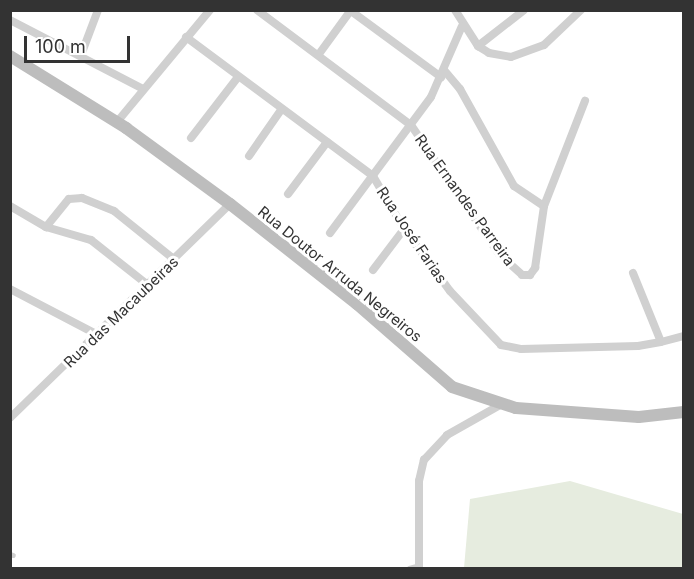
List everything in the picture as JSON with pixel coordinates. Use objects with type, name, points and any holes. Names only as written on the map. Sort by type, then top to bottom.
[{"type":"street","points":[[81,55],[98,10]]},
{"type":"street","points":[[117,122],[210,10]]},
{"type":"street","name":"Rua Ernandes Parreira","points":[[257,10],[319,54],[411,125],[499,254],[519,274],[532,274],[541,247],[544,206]]},
{"type":"street","points":[[455,10],[462,26],[478,46],[500,56],[526,53],[544,45],[581,10]]},
{"type":"street","points":[[478,46],[524,10]]},
{"type":"street","points":[[319,54],[351,11],[443,73],[460,89],[514,186],[524,196],[544,206],[585,100]]},
{"type":"street","points":[[10,20],[143,89]]},
{"type":"street","points":[[330,233],[411,125],[443,73],[462,26]]},
{"type":"street","name":"Rua José Farias","points":[[186,37],[281,110],[373,176],[404,229],[450,291],[501,345],[521,349],[638,346],[661,342]]},
{"type":"street","name":"Rua Doutor Arruda Negreiros","points":[[10,56],[117,122],[230,204],[357,304],[452,387],[500,405],[639,417],[684,412]]},
{"type":"street","points":[[191,138],[238,77]]},
{"type":"street","points":[[249,156],[281,110]]},
{"type":"street","points":[[288,194],[327,142]]},
{"type":"street","points":[[46,227],[69,199],[75,197],[114,211],[175,260]]},
{"type":"street","name":"Rua das Macaubeiras","points":[[10,418],[98,335],[230,204]]},
{"type":"street","points":[[10,206],[46,227],[91,240],[148,286]]},
{"type":"street","points":[[373,270],[404,229]]},
{"type":"street","points":[[633,273],[661,342],[684,336]]},
{"type":"street","points":[[10,289],[98,335]]},
{"type":"street","points":[[419,567],[419,482],[424,460],[447,435],[500,405]]},
{"type":"lane","points":[[409,568],[419,567]]},
{"type":"shaded area","points":[[570,481],[683,514],[683,568],[464,568],[470,499]]}]
